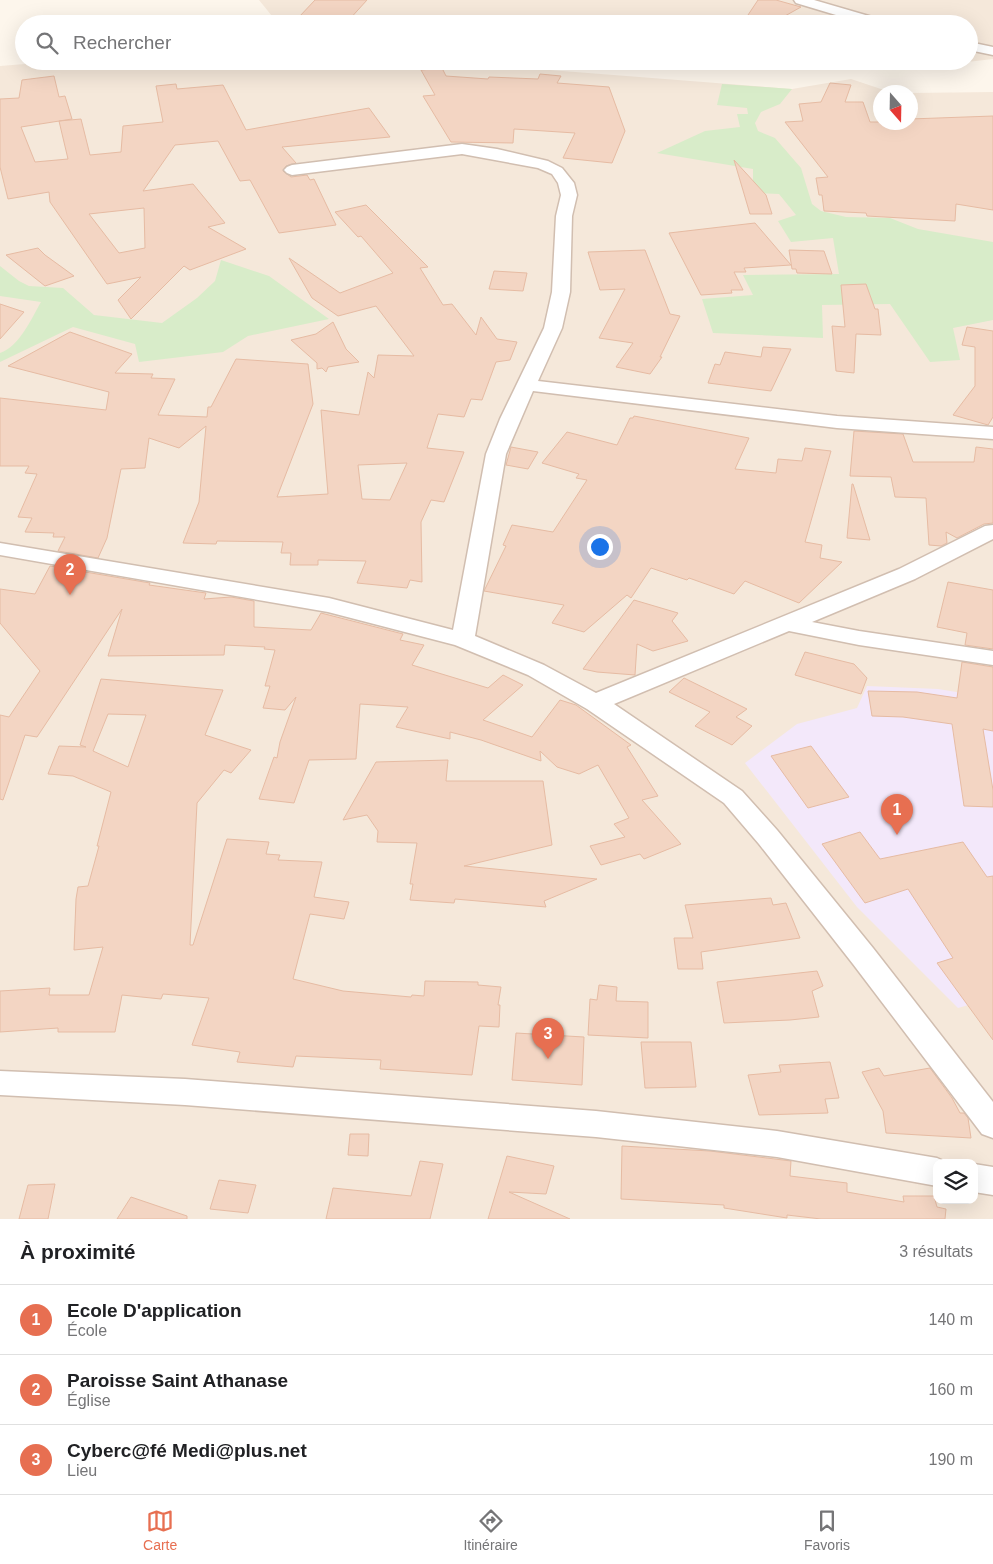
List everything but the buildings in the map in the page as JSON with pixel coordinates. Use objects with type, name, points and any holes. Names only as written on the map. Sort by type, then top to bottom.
[{"type":"street","points":[[800,0],[851,15]]},
{"type":"street","points":[[978,48],[993,52]]},
{"type":"street","points":[[292,170],[462,149],[522,159],[557,170],[566,183],[569,195],[564,216],[561,292],[554,328],[496,454],[463,640]]},
{"type":"street","points":[[527,385],[837,422],[993,433]]},
{"type":"street","points":[[596,703],[698,659],[907,574],[993,531]]},
{"type":"street","points":[[0,549],[329,605],[463,640],[536,670],[596,703],[733,797],[768,837],[863,956],[993,1125]]},
{"type":"street","points":[[788,624],[859,638],[993,658]]},
{"type":"street","points":[[0,1083],[185,1092],[596,1124],[777,1144],[933,1171]]},
{"type":"street","points":[[978,1179],[993,1181]]},
{"type":"shaded area","points":[[259,0],[993,0],[993,59],[978,61],[978,15],[271,15]]},
{"type":"shaded area","points":[[15,65],[15,70],[550,70],[792,89],[851,79],[873,86],[873,130],[918,130],[918,93],[993,92],[993,1219],[0,1219],[0,66]]},
{"type":"shaded area","points":[[867,686],[938,689],[993,698],[993,998],[958,1008],[857,907],[745,763],[797,724],[857,708]]},
{"type":"green space","points":[[722,84],[792,89],[780,104],[761,112],[755,123],[758,131],[775,138],[801,168],[812,204],[821,211],[846,217],[890,218],[918,229],[993,242],[993,320],[953,328],[960,360],[930,362],[890,304],[822,305],[823,338],[713,333],[702,299],[753,295],[743,275],[839,274],[833,238],[791,242],[778,221],[796,215],[779,194],[753,193],[753,169],[657,153],[705,131],[740,127],[737,114],[748,114],[747,108],[717,105]]},
{"type":"green space","points":[[221,260],[269,276],[329,319],[248,336],[223,352],[139,362],[135,344],[73,327],[0,362],[0,353],[19,338],[41,302],[0,296],[0,266],[19,281],[29,286],[63,288],[94,315],[162,323],[197,298],[215,281]]},
{"type":"place","name":"Paroisse Saint Athanase","points":[[70,595]]},
{"type":"place","name":"Ecole D'application","points":[[897,835]]},
{"type":"place","name":"Cyberc@fé Medi@plus.net","points":[[548,1059]]}]
